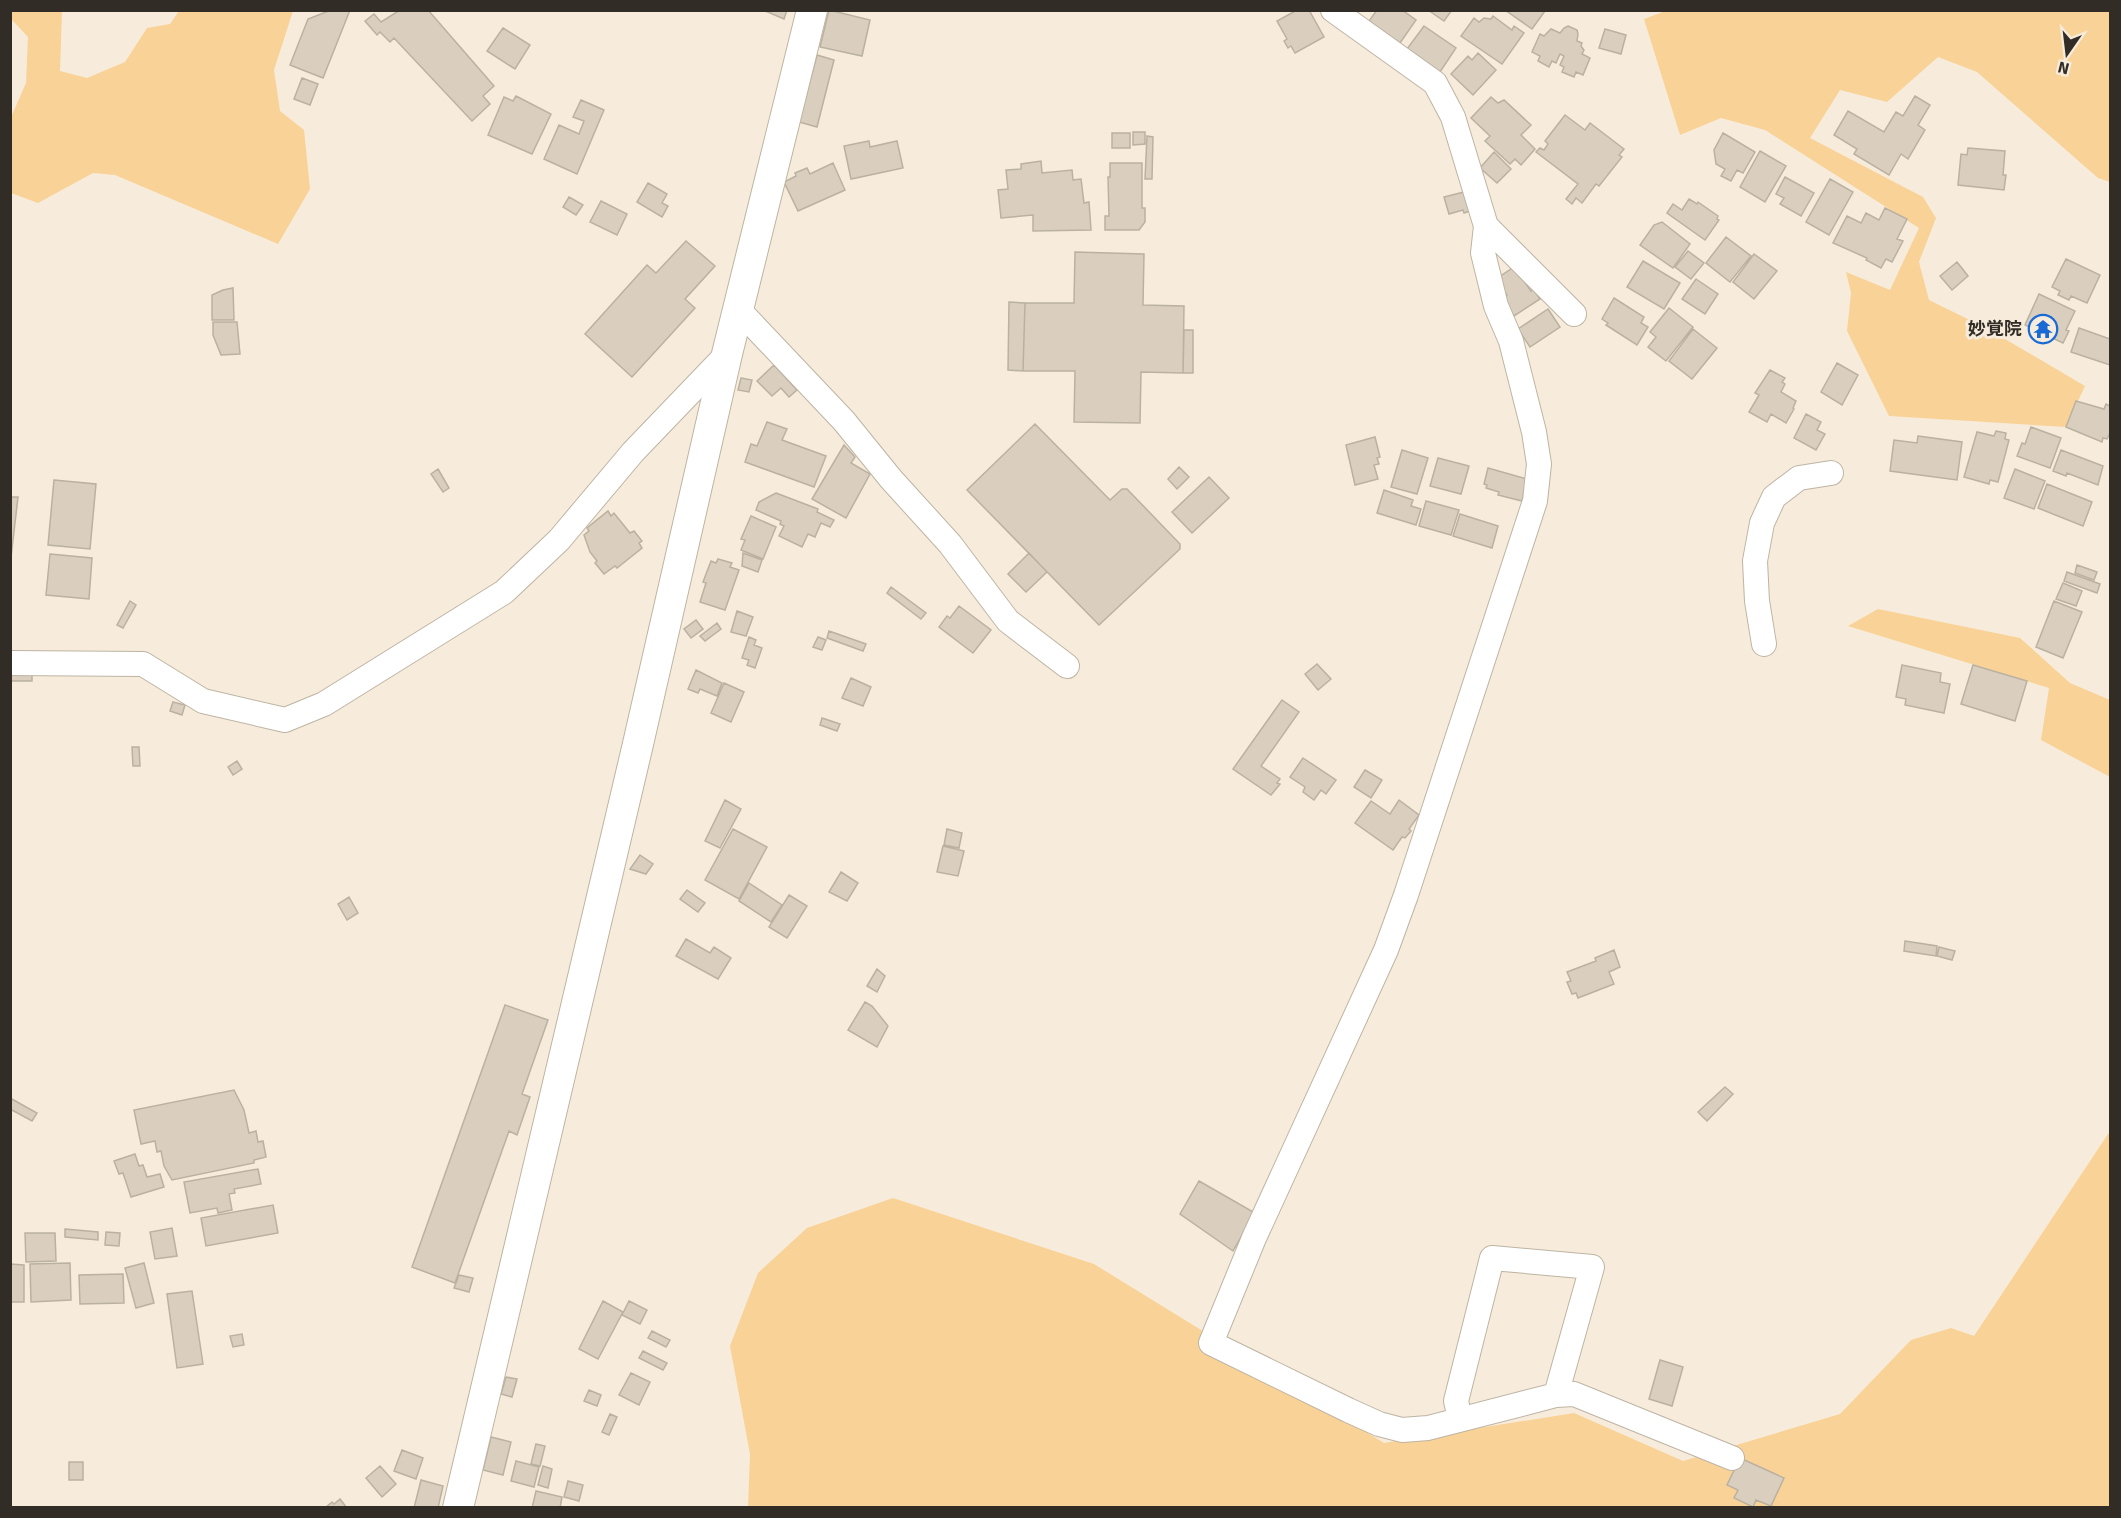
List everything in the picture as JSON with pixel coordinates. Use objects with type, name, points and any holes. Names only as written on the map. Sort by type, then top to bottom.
[{"type":"street","points":[[458,1508],[638,744],[727,354],[812,10]]},
{"type":"street","points":[[1333,10],[1435,83],[1454,117],[1486,226],[1483,253],[1496,306],[1511,341],[1534,432],[1539,464],[1535,501],[1386,950],[1254,1238],[1212,1343],[1379,1424],[1402,1430],[1428,1428],[1556,1395],[1574,1394],[1732,1458]]},
{"type":"street","points":[[1486,226],[1574,314]]},
{"type":"street","points":[[738,309],[844,421],[891,479],[950,544],[1008,621],[1067,666]]},
{"type":"street","points":[[10,663],[143,664],[203,701],[285,720],[324,704],[504,592],[559,540],[633,452],[727,354]]},
{"type":"street","points":[[1764,644],[1757,601],[1755,561],[1762,523],[1774,497],[1799,478],[1831,473]]},
{"type":"street","points":[[1460,1419],[1456,1401],[1492,1258],[1592,1267],[1556,1395]]},
{"type":"shaded area","points":[[11,10],[62,11],[60,71],[87,78],[125,62],[147,28],[170,24],[179,11],[293,11],[274,70],[280,111],[304,130],[310,189],[278,244],[115,175],[93,173],[38,203],[11,193],[11,117],[26,83],[28,37],[11,19]]},
{"type":"shaded area","points":[[1668,10],[2110,11],[2110,182],[2098,178],[1977,72],[1938,57],[1887,102],[1840,90],[1810,138],[1923,197],[1936,218],[1919,262],[1929,300],[1988,329],[2085,386],[2066,427],[1889,416],[1847,331],[1851,293],[1846,272],[1890,290],[1919,228],[1765,130],[1721,118],[1680,135],[1644,19]]},
{"type":"shaded area","points":[[1878,609],[2020,638],[2070,683],[2110,700],[2110,777],[2041,740],[2049,688],[1848,626]]},
{"type":"shaded area","points":[[2110,1131],[2110,1507],[748,1507],[750,1454],[730,1346],[758,1273],[807,1228],[893,1198],[1094,1264],[1384,1443],[1574,1413],[1683,1461],[1840,1414],[1911,1340],[1951,1328],[1974,1336]]},
{"type":"building","points":[[331,10],[350,10],[323,78],[290,65],[308,19]]},
{"type":"building","points":[[400,10],[428,10],[494,86],[483,96],[490,104],[472,121],[394,38],[390,42],[380,32],[377,35],[365,21],[374,14],[381,22]]},
{"type":"building","points":[[763,10],[787,10],[784,19]]},
{"type":"building","points":[[829,10],[870,20],[862,56],[820,47]]},
{"type":"building","points":[[1297,10],[1309,10],[1324,37],[1295,53],[1284,41],[1287,39],[1277,21]]},
{"type":"building","points":[[1377,10],[1402,10],[1416,20],[1400,43],[1394,39],[1393,41],[1369,21]]},
{"type":"building","points":[[1428,10],[1452,10],[1444,21]]},
{"type":"building","points":[[1505,10],[1545,10],[1545,11],[1532,29]]},
{"type":"building","points":[[1493,16],[1512,30],[1514,26],[1524,33],[1502,64],[1461,36],[1474,18],[1479,22],[1484,18],[1491,19]]},
{"type":"building","points":[[1424,26],[1456,48],[1440,72],[1407,49]]},
{"type":"building","points":[[1568,26],[1577,30],[1577,41],[1582,43],[1584,50],[1582,54],[1590,58],[1583,75],[1576,72],[1574,77],[1562,72],[1564,67],[1560,65],[1564,56],[1560,54],[1556,63],[1552,61],[1549,67],[1538,61],[1540,56],[1532,52],[1540,34],[1544,36],[1551,29],[1560,33]]},
{"type":"building","points":[[503,28],[530,45],[515,69],[487,51]]},
{"type":"building","points":[[1605,29],[1626,35],[1621,54],[1599,48]]},
{"type":"building","points":[[1478,53],[1496,70],[1473,95],[1451,74],[1468,56],[1472,60]]},
{"type":"building","points":[[817,55],[834,60],[817,127],[799,122]]},
{"type":"building","points":[[302,78],[318,84],[310,105],[294,99]]},
{"type":"building","points":[[516,96],[551,114],[532,154],[488,135],[504,97],[513,101]]},
{"type":"building","points":[[1915,96],[1930,105],[1918,125],[1925,130],[1908,159],[1901,154],[1889,175],[1854,154],[1857,149],[1834,135],[1848,111],[1884,132],[1896,112],[1903,116]]},
{"type":"building","points":[[1491,97],[1498,103],[1504,100],[1531,125],[1521,135],[1535,149],[1521,165],[1515,159],[1510,164],[1485,141],[1490,136],[1471,118]]},
{"type":"building","points":[[581,100],[604,110],[577,174],[544,159],[559,125],[579,134],[584,121],[573,117]]},
{"type":"building","points":[[1565,115],[1585,130],[1590,123],[1624,149],[1619,155],[1622,157],[1599,186],[1596,184],[1582,203],[1576,198],[1572,204],[1566,199],[1578,184],[1536,152],[1540,148],[1544,150],[1548,144],[1545,141]]},
{"type":"building","points":[[1133,132],[1145,132],[1145,144],[1133,145]]},
{"type":"building","points":[[1112,133],[1130,133],[1130,148],[1112,148]]},
{"type":"building","points":[[1723,133],[1755,152],[1743,173],[1737,170],[1731,181],[1721,176],[1725,169],[1716,164],[1714,150]]},
{"type":"building","points":[[1147,136],[1153,137],[1152,179],[1145,179]]},
{"type":"building","points":[[869,141],[870,147],[897,141],[903,168],[851,179],[844,146]]},
{"type":"building","points":[[1968,148],[2005,151],[2004,190],[1958,185],[1961,154],[1967,155]]},
{"type":"building","points":[[1760,151],[1786,166],[1765,202],[1740,187]]},
{"type":"building","points":[[1494,152],[1511,169],[1497,183],[1480,168]]},
{"type":"building","points":[[1041,161],[1042,173],[1072,170],[1073,180],[1081,179],[1084,203],[1089,202],[1091,230],[1033,231],[1033,215],[1001,218],[998,190],[1008,189],[1006,170],[1021,169],[1021,164]]},
{"type":"building","points":[[833,163],[845,190],[798,211],[784,182],[796,176],[795,173],[807,168],[810,174]]},
{"type":"building","points":[[1110,163],[1142,163],[1142,208],[1145,208],[1145,222],[1139,230],[1105,230],[1105,216],[1109,216]]},
{"type":"building","points":[[1785,177],[1814,193],[1801,216],[1780,204],[1784,198],[1776,194]]},
{"type":"building","points":[[1830,179],[1853,192],[1829,235],[1806,222]]},
{"type":"building","points":[[648,183],[667,194],[662,203],[668,206],[662,217],[637,202]]},
{"type":"building","points":[[1464,192],[1470,211],[1464,213],[1463,210],[1449,214],[1444,197]]},
{"type":"building","points":[[569,197],[583,205],[576,215],[563,207]]},
{"type":"building","points":[[1689,199],[1697,204],[1698,202],[1718,216],[1719,220],[1705,240],[1667,213],[1673,204],[1682,210]]},
{"type":"building","points":[[601,201],[627,214],[617,235],[590,222]]},
{"type":"building","points":[[1885,208],[1907,219],[1897,239],[1903,241],[1892,262],[1886,259],[1881,268],[1866,260],[1867,258],[1833,243],[1847,216],[1861,223],[1866,213],[1879,220]]},
{"type":"building","points":[[1662,222],[1690,244],[1673,268],[1640,245],[1654,225]]},
{"type":"building","points":[[1726,237],[1751,256],[1730,282],[1706,263]]},
{"type":"building","points":[[686,241],[715,266],[685,299],[695,308],[632,377],[585,334],[647,265],[656,273]]},
{"type":"building","points":[[1688,251],[1704,263],[1691,279],[1675,267]]},
{"type":"building","points":[[1075,252],[1144,254],[1143,305],[1184,306],[1183,373],[1141,372],[1140,423],[1074,422],[1075,371],[1023,371],[1025,303],[1074,303]]},
{"type":"building","points":[[1754,254],[1777,271],[1754,299],[1733,282]]},
{"type":"building","points":[[2066,259],[2100,275],[2087,303],[2071,296],[2069,300],[2058,295],[2060,291],[2052,287]]},
{"type":"building","points":[[1643,261],[1680,283],[1664,309],[1627,287]]},
{"type":"building","points":[[1957,262],[1968,276],[1952,290],[1940,276]]},
{"type":"building","points":[[1514,267],[1531,291],[1533,289],[1540,299],[1514,316],[1502,298],[1507,295],[1496,279]]},
{"type":"building","points":[[1696,279],[1718,294],[1705,314],[1682,299]]},
{"type":"building","points":[[233,288],[234,320],[212,320],[212,295]]},
{"type":"building","points":[[2039,294],[2075,311],[2063,343],[2025,325]]},
{"type":"building","points":[[1614,298],[1644,317],[1641,323],[1648,327],[1637,345],[1606,325],[1608,323],[1602,319]]},
{"type":"building","points":[[1009,302],[1025,303],[1023,371],[1008,370]]},
{"type":"building","points":[[1669,308],[1693,327],[1666,361],[1648,347],[1656,337],[1650,332]]},
{"type":"building","points":[[1548,309],[1560,327],[1530,347],[1518,329]]},
{"type":"building","points":[[213,322],[237,322],[240,354],[221,355],[213,335]]},
{"type":"building","points":[[2079,328],[2110,339],[2110,365],[2071,352]]},
{"type":"building","points":[[1693,329],[1717,348],[1692,379],[1669,361]]},
{"type":"building","points":[[1184,330],[1193,330],[1193,373],[1183,373]]},
{"type":"building","points":[[1837,363],[1858,375],[1842,405],[1821,392]]},
{"type":"building","points":[[774,365],[797,390],[789,397],[781,388],[772,396],[757,381]]},
{"type":"building","points":[[1770,370],[1785,378],[1781,392],[1796,401],[1786,423],[1771,414],[1767,422],[1749,412],[1759,395],[1755,393]]},
{"type":"building","points":[[741,378],[752,380],[749,392],[738,390]]},
{"type":"building","points":[[2076,401],[2104,409],[2106,404],[2110,406],[2110,433],[2107,439],[2103,438],[2102,442],[2066,427]]},
{"type":"building","points":[[1806,414],[1821,422],[1817,430],[1825,434],[1816,450],[1794,438]]},
{"type":"building","points":[[767,422],[787,429],[782,440],[826,456],[814,487],[745,462],[751,444],[757,446]]},
{"type":"building","points":[[1035,424],[1110,500],[1122,489],[1127,489],[1180,544],[1180,549],[1099,625],[967,490]]},
{"type":"building","points":[[2031,427],[2061,438],[2050,468],[2017,456],[2022,443],[2025,444]]},
{"type":"building","points":[[1996,431],[2006,433],[2005,439],[2009,440],[1998,482],[1990,480],[1989,484],[1964,477],[1977,432],[1994,436]]},
{"type":"building","points":[[1918,436],[1962,442],[1957,480],[1890,471],[1894,440],[1917,443]]},
{"type":"building","points":[[1375,437],[1380,457],[1377,458],[1379,464],[1374,465],[1378,479],[1355,485],[1346,445]]},
{"type":"building","points":[[844,445],[855,457],[851,463],[870,474],[846,518],[812,499]]},
{"type":"building","points":[[1402,450],[1428,458],[1417,494],[1391,487]]},
{"type":"building","points":[[2061,450],[2103,466],[2098,485],[2067,473],[2066,476],[2053,471]]},
{"type":"building","points":[[1438,458],[1469,466],[1461,494],[1430,486]]},
{"type":"building","points":[[1179,467],[1189,477],[1177,489],[1168,479]]},
{"type":"building","points":[[1488,468],[1527,479],[1522,501],[1498,495],[1499,492],[1486,488],[1487,485],[1484,484]]},
{"type":"building","points":[[438,469],[449,488],[443,492],[431,474]]},
{"type":"building","points":[[2015,469],[2045,481],[2034,509],[2004,498]]},
{"type":"building","points":[[1209,477],[1229,498],[1192,533],[1172,512]]},
{"type":"building","points":[[54,480],[96,484],[90,549],[48,545]]},
{"type":"building","points":[[2047,484],[2092,502],[2083,526],[2038,508]]},
{"type":"building","points":[[1384,490],[1413,500],[1411,506],[1421,509],[1416,525],[1377,513]]},
{"type":"building","points":[[776,493],[818,509],[817,512],[834,520],[830,527],[821,523],[815,537],[808,534],[802,547],[779,536],[784,526],[780,524],[781,521],[756,510],[759,502]]},
{"type":"building","points":[[10,497],[18,497],[10,566]]},
{"type":"building","points":[[1426,501],[1459,510],[1451,535],[1419,526]]},
{"type":"building","points":[[608,511],[611,516],[614,513],[630,533],[634,531],[642,541],[639,543],[642,548],[617,568],[615,566],[604,574],[595,563],[597,561],[590,552],[584,535],[589,531],[587,528]]},
{"type":"building","points":[[1460,514],[1498,526],[1492,548],[1453,536]]},
{"type":"building","points":[[751,516],[776,527],[763,559],[741,550],[745,540],[741,539]]},
{"type":"building","points":[[743,553],[762,560],[758,572],[742,566]]},
{"type":"building","points":[[1029,553],[1047,572],[1026,592],[1008,574]]},
{"type":"building","points":[[50,554],[92,558],[89,599],[46,595]]},
{"type":"building","points":[[718,559],[732,563],[730,567],[739,570],[725,610],[700,602],[706,583],[703,582],[711,561],[716,563]]},
{"type":"building","points":[[2077,565],[2097,572],[2094,580],[2075,573]]},
{"type":"building","points":[[2067,572],[2100,584],[2097,593],[2064,581]]},
{"type":"building","points":[[2063,583],[2082,591],[2076,606],[2056,599]]},
{"type":"building","points":[[891,587],[926,613],[921,619],[887,593]]},
{"type":"building","points":[[130,601],[136,605],[123,628],[117,625]]},
{"type":"building","points":[[2054,601],[2082,612],[2063,658],[2036,647]]},
{"type":"building","points":[[959,606],[991,630],[973,653],[939,627]]},
{"type":"building","points":[[737,611],[753,617],[746,636],[731,632]]},
{"type":"building","points":[[696,620],[703,629],[691,638],[684,629]]},
{"type":"building","points":[[717,623],[721,629],[705,641],[700,636]]},
{"type":"building","points":[[829,631],[866,644],[863,651],[827,638]]},
{"type":"building","points":[[749,637],[756,640],[754,645],[762,648],[755,668],[747,665],[749,660],[742,658]]},
{"type":"building","points":[[818,637],[826,640],[822,650],[813,647]]},
{"type":"building","points":[[1317,664],[1331,679],[1318,690],[1305,674]]},
{"type":"building","points":[[1902,665],[1941,673],[1940,682],[1950,684],[1944,713],[1905,705],[1906,699],[1896,697]]},
{"type":"building","points":[[1973,665],[2027,681],[2015,721],[1961,704]]},
{"type":"building","points":[[696,670],[722,683],[717,696],[700,689],[698,693],[688,689]]},
{"type":"building","points":[[10,672],[32,674],[32,681],[10,681]]},
{"type":"building","points":[[851,678],[871,687],[863,706],[842,698]]},
{"type":"building","points":[[724,683],[744,692],[731,722],[711,713]]},
{"type":"building","points":[[1282,700],[1299,712],[1261,766],[1280,779],[1277,783],[1280,784],[1271,795],[1233,769]]},
{"type":"building","points":[[173,702],[185,705],[182,715],[170,711]]},
{"type":"building","points":[[822,718],[840,724],[837,731],[820,725]]},
{"type":"building","points":[[132,747],[139,747],[140,766],[133,766]]},
{"type":"building","points":[[1303,758],[1336,780],[1326,794],[1321,790],[1314,800],[1303,792],[1305,787],[1290,777]]},
{"type":"building","points":[[237,761],[242,769],[233,775],[228,767]]},
{"type":"building","points":[[1365,770],[1382,780],[1371,798],[1354,787]]},
{"type":"building","points":[[725,800],[741,809],[720,848],[705,841]]},
{"type":"building","points":[[1399,800],[1419,815],[1409,829],[1411,831],[1405,838],[1402,837],[1393,850],[1355,823],[1371,801],[1390,814]]},
{"type":"building","points":[[733,829],[767,847],[739,899],[705,880]]},
{"type":"building","points":[[947,829],[962,833],[959,848],[944,845]]},
{"type":"building","points":[[943,846],[964,851],[958,876],[937,872]]},
{"type":"building","points":[[640,855],[653,864],[646,874],[630,869]]},
{"type":"building","points":[[841,872],[858,883],[847,901],[829,892]]},
{"type":"building","points":[[749,883],[782,905],[771,922],[739,901]]},
{"type":"building","points":[[687,890],[705,903],[698,912],[680,899]]},
{"type":"building","points":[[789,895],[807,906],[787,938],[769,927]]},
{"type":"building","points":[[349,897],[358,913],[347,920],[338,904]]},
{"type":"building","points":[[686,939],[710,953],[714,947],[731,958],[718,979],[676,956]]},
{"type":"building","points":[[1905,941],[1937,946],[1936,956],[1904,951]]},
{"type":"building","points":[[1939,947],[1955,951],[1952,960],[1937,956]]},
{"type":"building","points":[[1614,950],[1620,967],[1609,972],[1614,984],[1578,998],[1576,993],[1572,994],[1567,982],[1571,981],[1567,972],[1596,961],[1595,958]]},
{"type":"building","points":[[877,969],[885,976],[877,992],[867,986]]},
{"type":"building","points":[[865,1002],[872,1006],[888,1026],[877,1047],[848,1030]]},
{"type":"building","points":[[505,1005],[548,1020],[522,1094],[530,1097],[517,1135],[509,1131],[455,1283],[412,1267]]},
{"type":"building","points":[[1725,1087],[1733,1094],[1707,1121],[1698,1112]]},
{"type":"building","points":[[234,1090],[244,1110],[249,1133],[256,1131],[258,1142],[263,1141],[266,1157],[254,1160],[254,1163],[172,1180],[164,1166],[161,1151],[157,1152],[155,1141],[141,1144],[134,1110]]},
{"type":"building","points":[[10,1098],[37,1113],[32,1121],[10,1109]]},
{"type":"building","points":[[135,1154],[139,1166],[143,1165],[147,1177],[160,1174],[164,1187],[131,1197],[123,1173],[119,1174],[114,1161]]},
{"type":"building","points":[[258,1169],[261,1184],[234,1189],[235,1193],[229,1194],[232,1210],[218,1213],[217,1208],[190,1213],[184,1182]]},
{"type":"building","points":[[1199,1181],[1255,1213],[1233,1251],[1180,1214]]},
{"type":"building","points":[[273,1205],[278,1233],[206,1246],[201,1218]]},
{"type":"building","points":[[172,1228],[177,1256],[155,1259],[150,1232]]},
{"type":"building","points":[[65,1229],[98,1232],[98,1240],[65,1237]]},
{"type":"building","points":[[106,1232],[120,1233],[119,1246],[105,1245]]},
{"type":"building","points":[[25,1233],[55,1233],[56,1261],[26,1262]]},
{"type":"building","points":[[70,1263],[71,1300],[31,1302],[30,1264]]},
{"type":"building","points":[[144,1263],[154,1303],[136,1308],[125,1268]]},
{"type":"building","points":[[10,1264],[24,1265],[24,1302],[10,1302]]},
{"type":"building","points":[[123,1274],[124,1303],[80,1304],[79,1275]]},
{"type":"building","points":[[459,1275],[473,1278],[469,1292],[454,1288]]},
{"type":"building","points":[[192,1291],[203,1364],[177,1368],[167,1294]]},
{"type":"building","points":[[603,1301],[623,1312],[598,1359],[579,1349]]},
{"type":"building","points":[[629,1301],[647,1310],[640,1324],[622,1315]]},
{"type":"building","points":[[652,1331],[670,1340],[666,1347],[648,1338]]},
{"type":"building","points":[[242,1334],[244,1345],[233,1347],[230,1336]]},
{"type":"building","points":[[643,1351],[667,1363],[663,1370],[639,1358]]},
{"type":"building","points":[[1660,1360],[1683,1367],[1672,1406],[1649,1399]]},
{"type":"building","points":[[631,1373],[650,1382],[639,1405],[619,1395]]},
{"type":"building","points":[[506,1377],[517,1379],[512,1397],[501,1394]]},
{"type":"building","points":[[589,1390],[601,1395],[597,1406],[584,1401]]},
{"type":"building","points":[[610,1414],[617,1417],[609,1435],[602,1432]]},
{"type":"building","points":[[491,1437],[511,1442],[503,1475],[483,1470]]},
{"type":"building","points":[[536,1444],[545,1446],[540,1466],[531,1464]]},
{"type":"building","points":[[402,1450],[423,1458],[416,1479],[394,1471]]},
{"type":"building","points":[[1740,1458],[1784,1478],[1771,1506],[1756,1500],[1753,1507],[1734,1498],[1738,1490],[1727,1485]]},
{"type":"building","points":[[516,1461],[539,1467],[534,1487],[511,1481]]},
{"type":"building","points":[[69,1462],[83,1462],[83,1480],[69,1480]]},
{"type":"building","points":[[380,1466],[396,1484],[382,1497],[366,1478]]},
{"type":"building","points":[[543,1466],[552,1469],[548,1488],[538,1485]]},
{"type":"building","points":[[421,1480],[443,1486],[438,1508],[414,1508]]},
{"type":"building","points":[[568,1481],[583,1485],[579,1501],[564,1497]]},
{"type":"building","points":[[536,1491],[562,1497],[560,1508],[532,1508]]},
{"type":"building","points":[[340,1499],[347,1508],[325,1508],[332,1502],[334,1504]]},
{"type":"place","name":"妙覚院","points":[[2043,329]]}]
